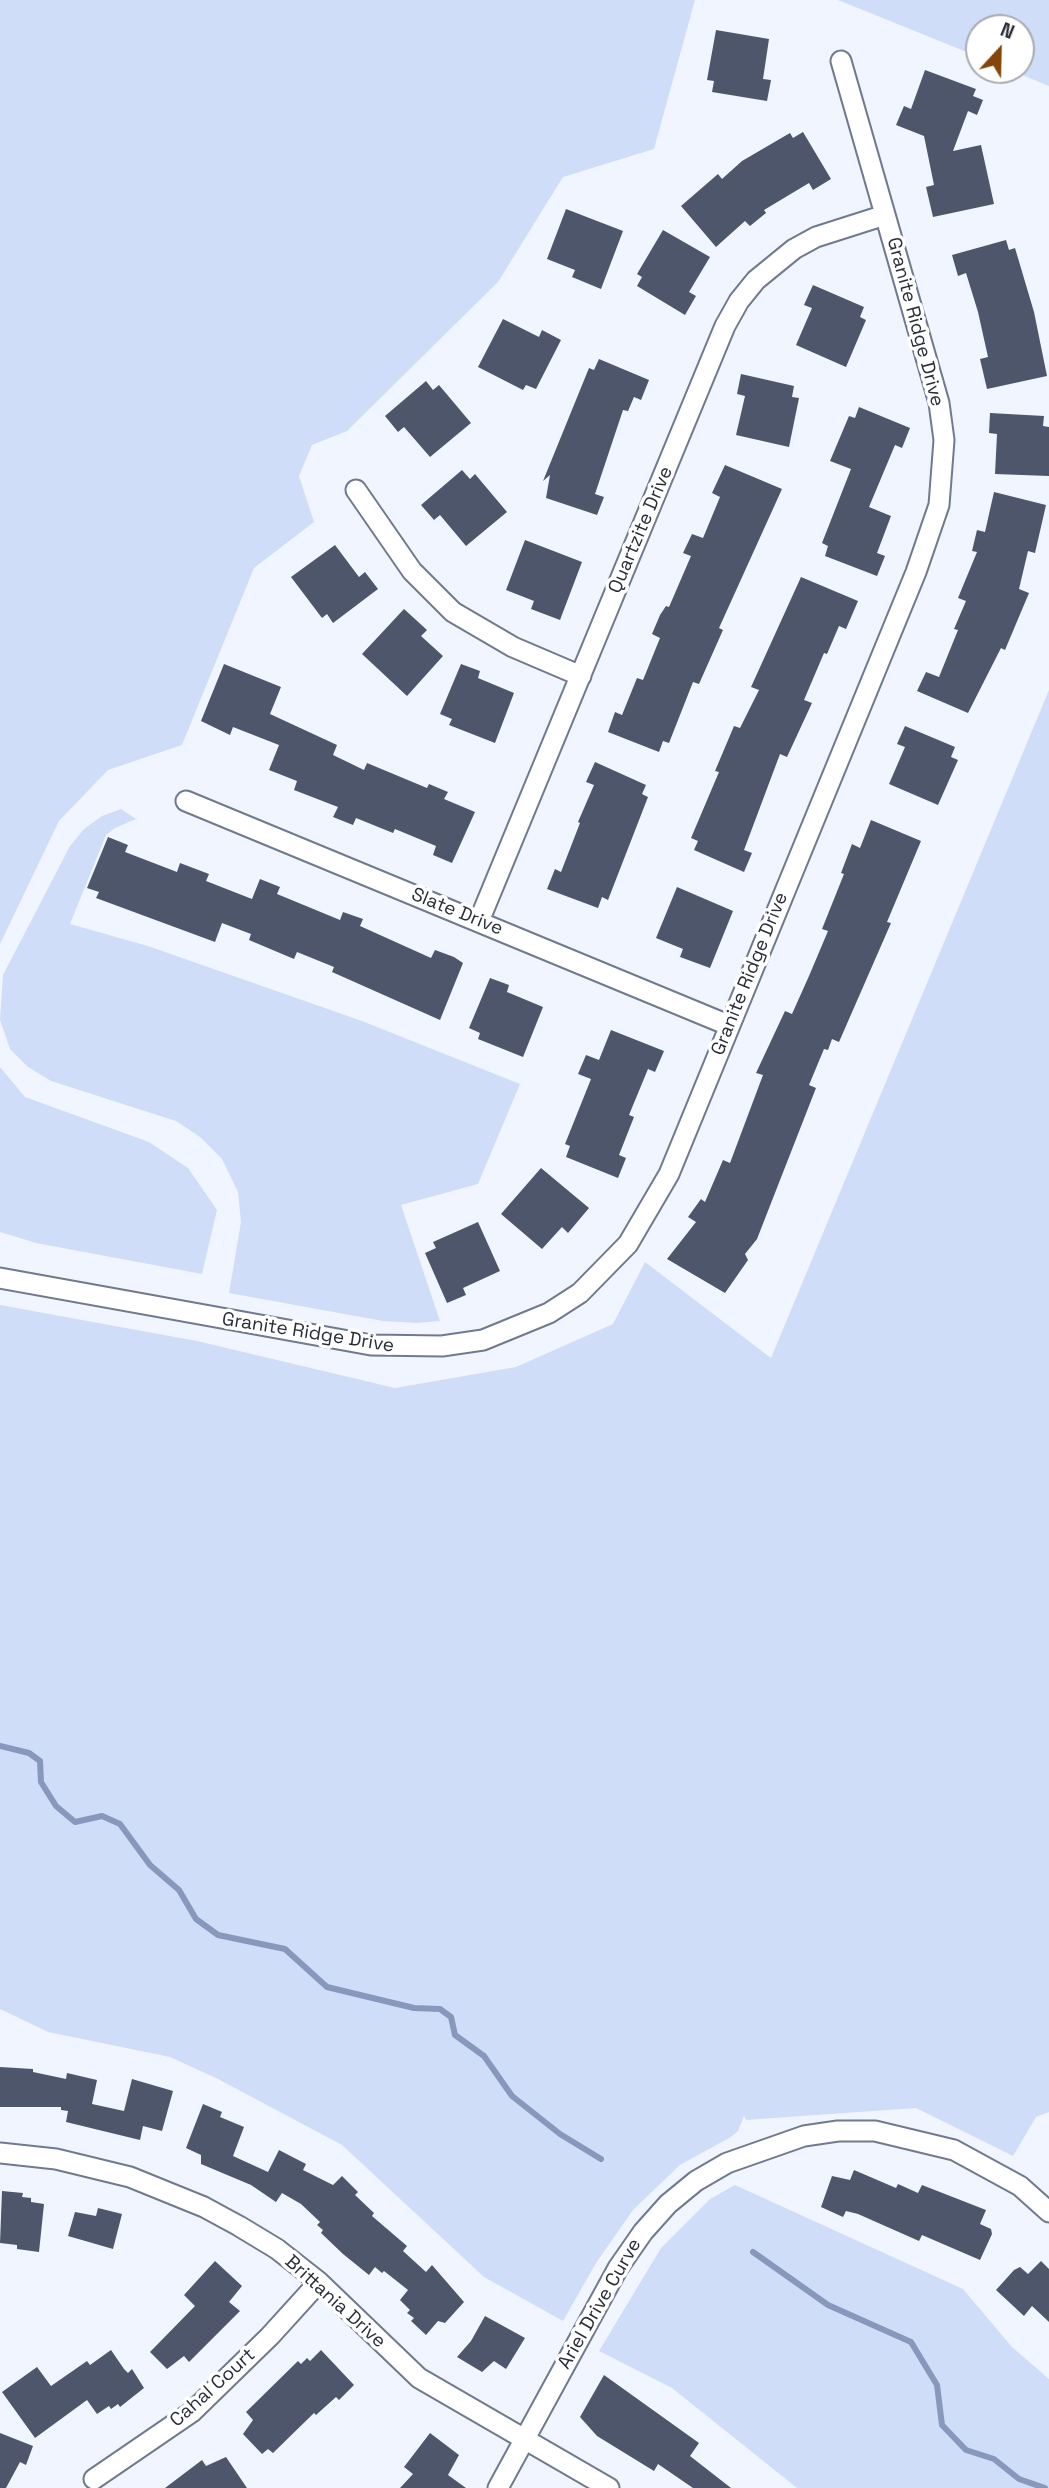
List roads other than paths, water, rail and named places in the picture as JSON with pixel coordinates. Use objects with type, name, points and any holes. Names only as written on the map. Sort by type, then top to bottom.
[{"type":"street","name":"Granite Ridge Drive","points":[[0,1278],[372,1345],[442,1346],[483,1340],[518,1328],[580,1293],[628,1244],[668,1174],[916,572],[939,505],[944,440],[939,403],[841,61]]},
{"type":"street","name":"Quartzite Drive","points":[[479,921],[725,326],[739,301],[756,280],[794,249],[816,237],[885,215]]},
{"type":"street","points":[[356,490],[412,571],[453,612],[502,641],[581,676]]},
{"type":"street","name":"Slate Drive","points":[[186,801],[729,1025]]},
{"type":"street","name":"Ariel Drive Curve","points":[[498,2488],[618,2268],[642,2232],[668,2204],[696,2181],[727,2163],[767,2147],[838,2131],[875,2131],[916,2138],[954,2150],[988,2166],[1020,2186],[1049,2211]]},
{"type":"street","name":"Brittania Drive","points":[[0,2153],[56,2159],[130,2177],[166,2190],[239,2225],[277,2249],[319,2282],[419,2378],[609,2488]]},
{"type":"street","name":"Cahal Court","points":[[94,2479],[192,2412],[270,2336],[319,2282]]},
{"type":"waterway","points":[[0,1746],[29,1753],[40,1761],[41,1782],[56,1806],[75,1822],[102,1816],[120,1824],[150,1865],[179,1890],[196,1919],[218,1935],[285,1949],[327,1987],[414,2008],[440,2009],[451,2017],[455,2035],[484,2056],[512,2096],[560,2134],[601,2159]]},
{"type":"waterway","points":[[753,2252],[828,2305],[911,2342],[937,2385],[942,2425],[966,2450],[994,2459],[1019,2479],[1045,2488]]}]
